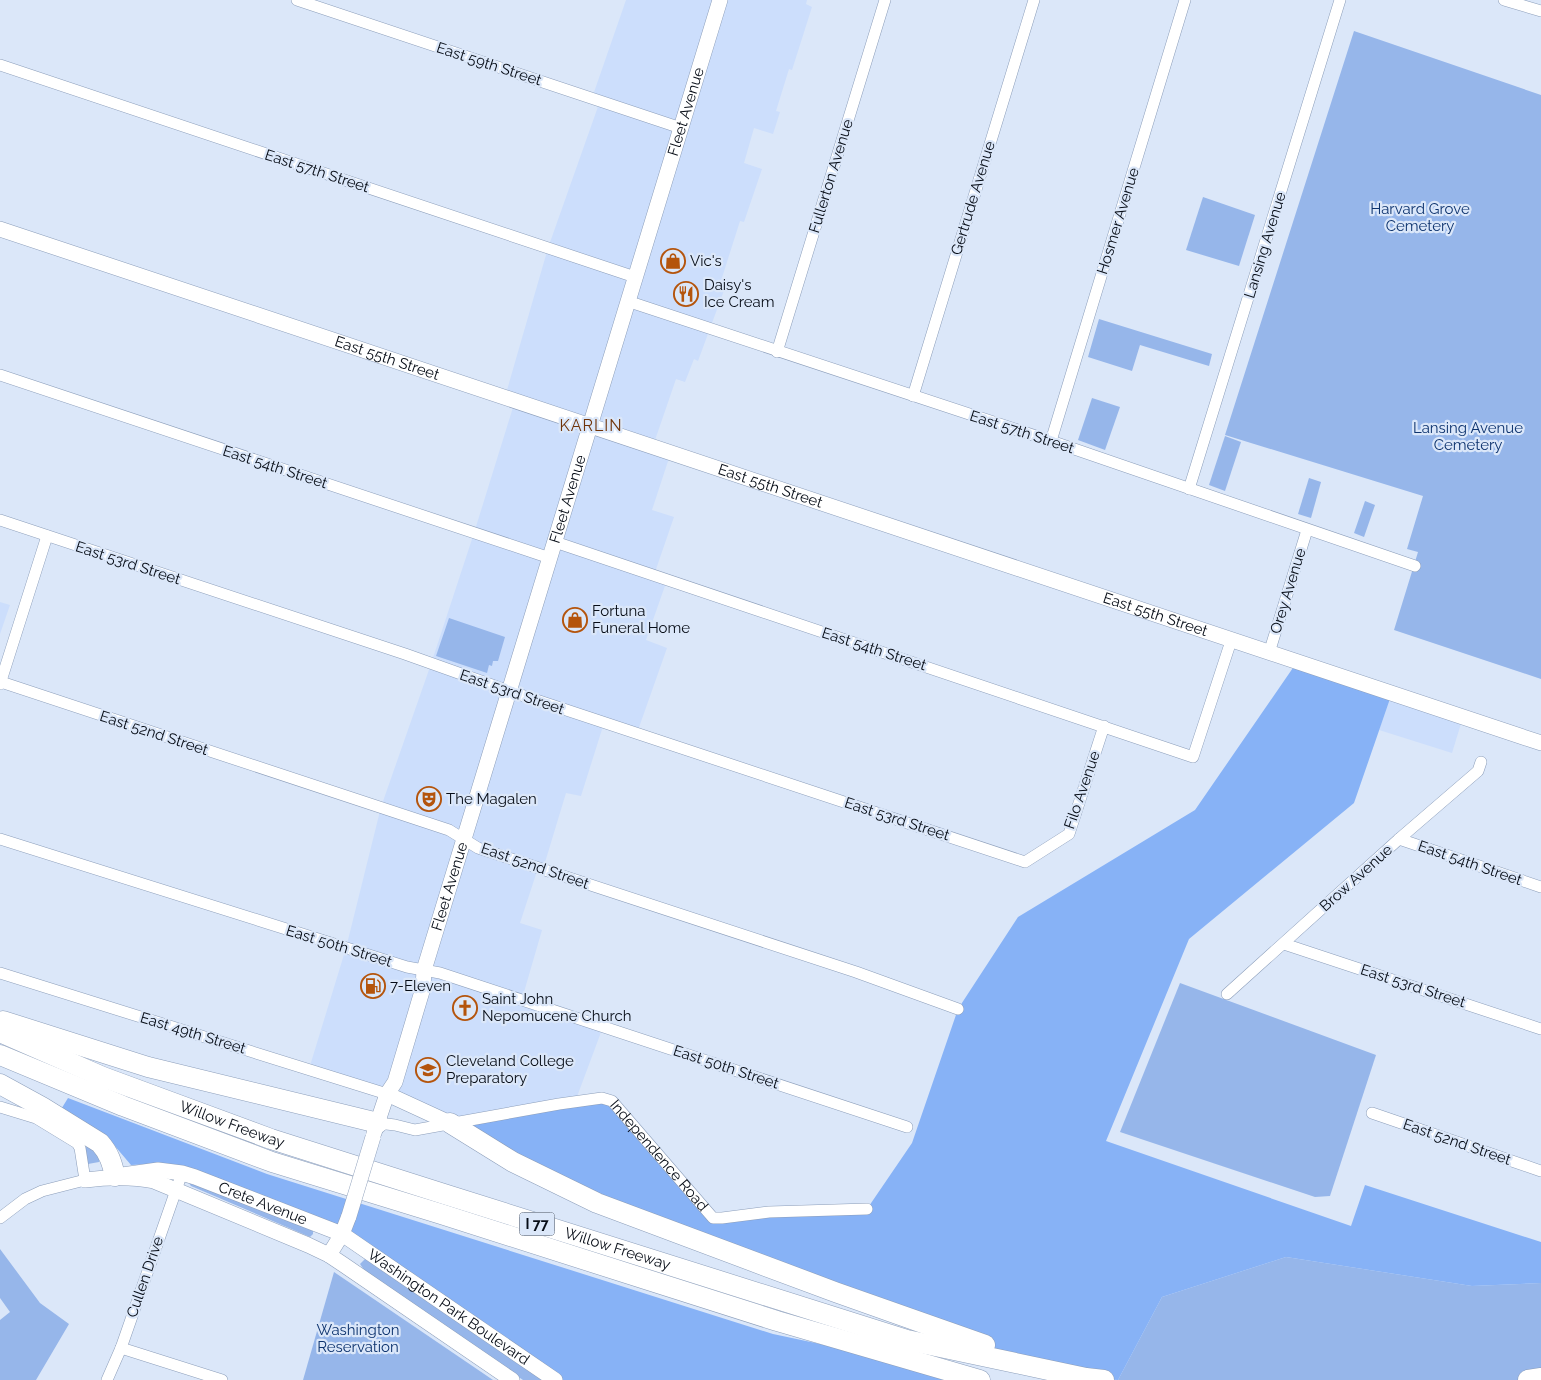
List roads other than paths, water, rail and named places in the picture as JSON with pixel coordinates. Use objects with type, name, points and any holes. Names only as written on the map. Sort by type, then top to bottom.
[{"type":"highway","points":[[0,1020],[148,1067],[375,1130]]},
{"type":"highway","name":"Willow Freeway","points":[[0,1032],[103,1077],[262,1135],[444,1194],[907,1340],[1095,1379]]},
{"type":"highway","name":"Willow Freeway","points":[[0,1055],[131,1110],[272,1162],[777,1321],[980,1380]]},
{"type":"highway","points":[[0,1084],[42,1107],[100,1143],[107,1150],[115,1176]]},
{"type":"highway","points":[[450,1123],[513,1162],[597,1204],[972,1341],[1095,1379]]},
{"type":"highway","points":[[1528,1380],[1541,1378]]},
{"type":"street","name":"East 59th Street","points":[[297,0],[681,128]]},
{"type":"street","name":"Fleet Avenue","points":[[330,1255],[342,1234],[349,1216],[387,1094],[385,1079],[414,985],[424,970],[720,0]]},
{"type":"street","name":"Fullerton Avenue","points":[[777,352],[885,0]]},
{"type":"street","name":"Gertrude Avenue","points":[[913,396],[1034,0]]},
{"type":"street","name":"Hosmer Avenue","points":[[1051,441],[1185,0]]},
{"type":"street","name":"Lansing Avenue","points":[[1189,489],[1340,0]]},
{"type":"street","points":[[1504,0],[1541,11]]},
{"type":"street","name":"East 57th Street","points":[[0,65],[635,277]]},
{"type":"street","name":"East 55th Street","points":[[0,229],[1541,744]]},
{"type":"street","name":"East 57th Street","points":[[628,301],[777,352],[1051,441],[1415,566]]},
{"type":"street","name":"East 54th Street","points":[[0,375],[550,558]]},
{"type":"street","name":"East 53rd Street","points":[[0,520],[1025,862]]},
{"type":"street","name":"Orey Avenue","points":[[1270,653],[1307,530]]},
{"type":"street","points":[[0,683],[47,536]]},
{"type":"street","name":"East 54th Street","points":[[555,542],[1193,757],[1231,641]]},
{"type":"street","name":"East 52nd Street","points":[[0,683],[449,830],[478,848],[856,972],[958,1009]]},
{"type":"street","name":"Filo Avenue","points":[[1025,862],[1069,834],[1104,726]]},
{"type":"street","name":"Brow Avenue","points":[[1228,994],[1399,839],[1478,772],[1481,762]]},
{"type":"street","name":"East 50th Street","points":[[0,839],[407,967],[440,973],[907,1127]]},
{"type":"street","name":"East 54th Street","points":[[1399,839],[1541,887]]},
{"type":"street","name":"East 53rd Street","points":[[1284,944],[1541,1029]]},
{"type":"street","name":"East 49th Street","points":[[0,972],[387,1094]]},
{"type":"street","points":[[387,1094],[450,1123]]},
{"type":"street","name":"Independence Road","points":[[375,1130],[395,1124],[415,1130],[602,1098],[612,1101],[713,1218],[769,1212],[867,1208]]},
{"type":"street","points":[[0,1107],[36,1118],[77,1143],[80,1148],[85,1180]]},
{"type":"street","name":"East 52nd Street","points":[[1372,1114],[1541,1171]]},
{"type":"street","points":[[0,1218],[25,1199],[42,1191],[85,1180],[158,1170],[182,1173]]},
{"type":"street","name":"Cullen Drive","points":[[107,1380],[182,1173]]},
{"type":"street","name":"Crete Avenue","points":[[182,1173],[342,1234]]},
{"type":"street","points":[[115,1176],[137,1177],[154,1181],[175,1190]]},
{"type":"street","name":"Crete Avenue","points":[[175,1190],[330,1255]]},
{"type":"street","name":"Washington Park Boulevard","points":[[342,1234],[555,1380]]},
{"type":"street","name":"Washington Park Boulevard","points":[[330,1255],[512,1380]]},
{"type":"street","points":[[120,1348],[222,1380]]},
{"type":"place","name":"Vic's","points":[[673,261]]},
{"type":"place","name":"Daisy's Ice Cream","points":[[686,294]]},
{"type":"place","name":"Fortuna Funeral Home","points":[[575,620]]},
{"type":"place","name":"The Magalen","points":[[429,799]]},
{"type":"place","name":"7-Eleven","points":[[373,986]]},
{"type":"place","name":"Saint John Nepomucene Church","points":[[465,1008]]},
{"type":"place","name":"Cleveland College Preparatory","points":[[428,1070]]},
{"type":"district","name":"KARLIN","points":[[591,425]]},
{"type":"park label","name":"Harvard Grove Cemetery","points":[[1420,218]]},
{"type":"park label","name":"Lansing Avenue Cemetery","points":[[1468,436]]},
{"type":"park label","name":"Washington Reservation","points":[[358,1338]]}]
